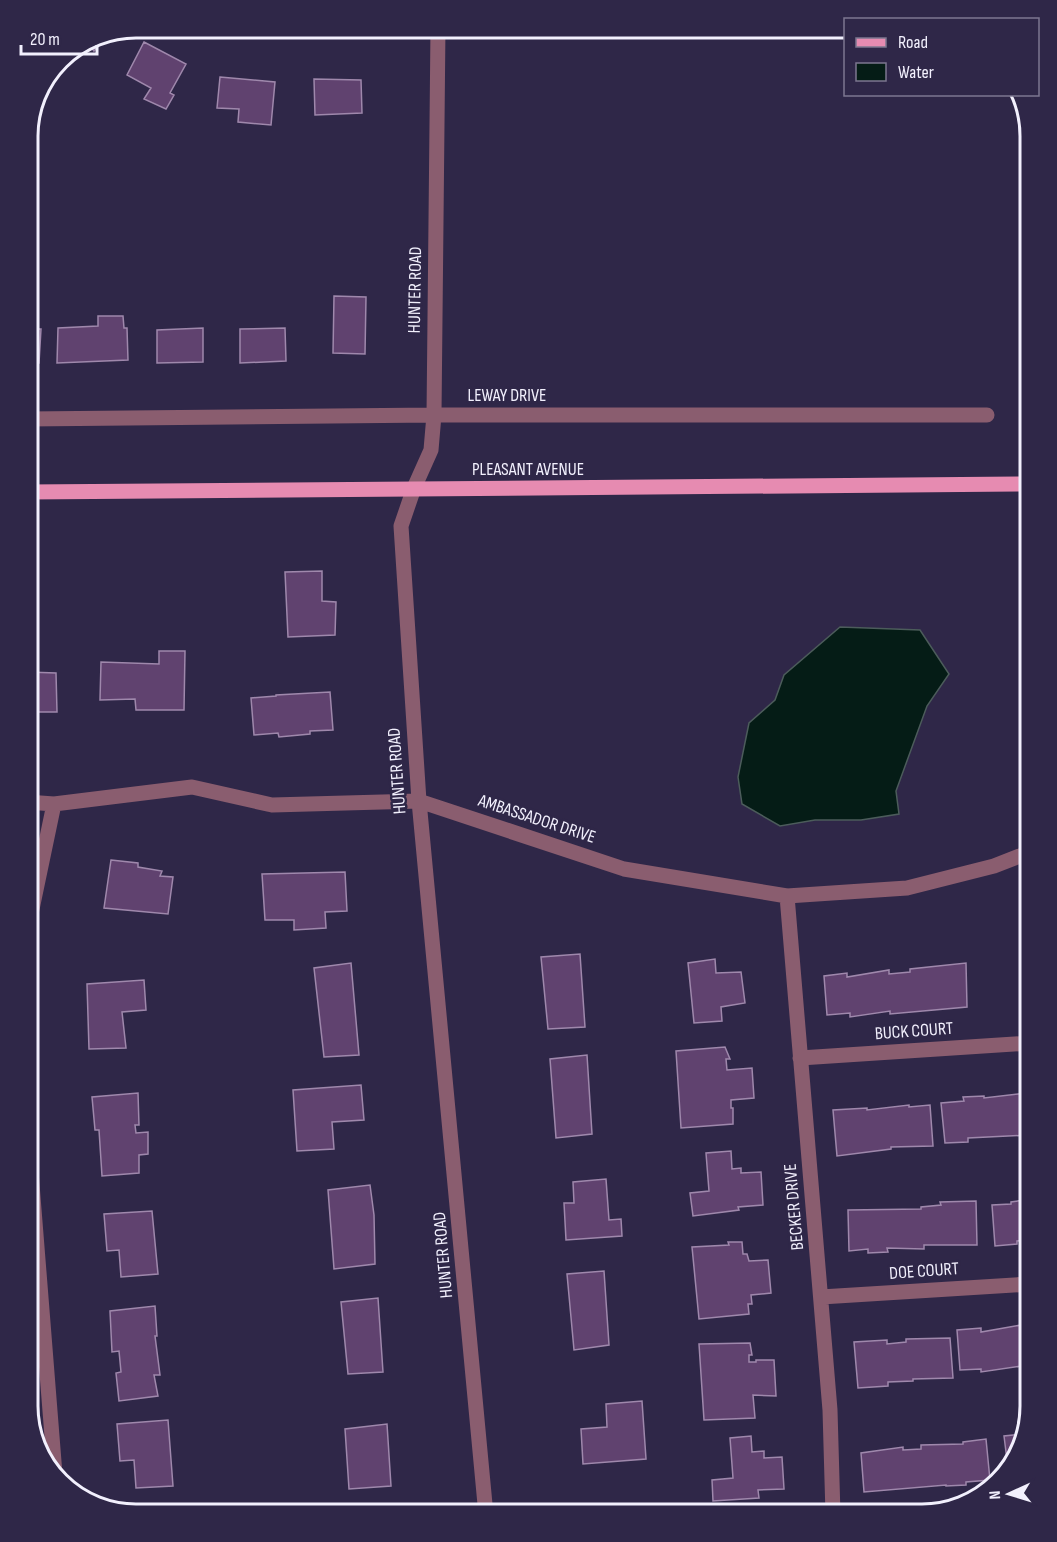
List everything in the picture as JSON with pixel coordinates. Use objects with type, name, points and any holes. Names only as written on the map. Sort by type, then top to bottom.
[{"type":"main road","name":"PLEASANT AVENUE","points":[[38,492],[1020,484]]},
{"type":"street","name":"HUNTER ROAD","points":[[438,38],[434,415],[431,450],[414,488],[401,526],[419,801],[485,1504]]},
{"type":"street","name":"LEWAY DRIVE","points":[[38,419],[434,415],[987,415]]},
{"type":"street","name":"AMBASSADOR DRIVE","points":[[38,803],[54,804],[192,787],[272,805],[419,801],[624,868],[787,896],[908,888],[994,866],[1020,856]]},
{"type":"street","points":[[38,880],[54,804]]},
{"type":"street","name":"BECKER DRIVE","points":[[787,896],[822,1297],[830,1410],[833,1504]]},
{"type":"street","name":"BUCK COURT","points":[[800,1058],[1020,1044]]},
{"type":"street","points":[[38,1260],[54,1459]]},
{"type":"street","name":"DOE COURT","points":[[822,1297],[1020,1285]]},
{"type":"water","points":[[840,627],[920,630],[949,674],[927,706],[896,791],[899,814],[861,820],[815,820],[780,826],[742,804],[738,777],[749,723],[775,700],[784,675]]},
{"type":"building","points":[[144,42],[186,64],[170,93],[174,95],[166,109],[144,99],[151,88],[127,75]]},
{"type":"building","points":[[220,77],[275,82],[271,125],[238,122],[239,109],[217,108]]},
{"type":"building","points":[[314,79],[361,80],[362,113],[315,115]]},
{"type":"building","points":[[334,296],[366,297],[365,354],[333,353]]},
{"type":"building","points":[[98,316],[123,316],[124,328],[127,328],[128,360],[57,363],[58,328],[98,326]]},
{"type":"building","points":[[203,328],[203,362],[157,363],[157,330]]},
{"type":"building","points":[[285,328],[286,361],[240,363],[240,329]]},
{"type":"building","points":[[38,329],[41,329],[39,363]]},
{"type":"building","points":[[322,571],[322,601],[336,602],[335,635],[288,637],[285,572]]},
{"type":"building","points":[[159,651],[185,651],[184,710],[136,710],[135,699],[100,700],[101,662],[159,664]]},
{"type":"building","points":[[38,672],[56,673],[57,712],[38,712]]},
{"type":"building","points":[[330,692],[333,730],[310,731],[310,734],[279,737],[278,733],[254,735],[251,698]]},
{"type":"building","points":[[111,860],[138,863],[138,867],[162,871],[160,876],[173,877],[168,914],[104,908]]},
{"type":"building","points":[[345,872],[347,911],[325,912],[326,928],[294,930],[294,920],[265,920],[262,874]]},
{"type":"building","points":[[580,954],[585,1027],[548,1029],[541,957]]},
{"type":"building","points":[[715,959],[716,973],[741,972],[745,1003],[721,1007],[722,1021],[694,1023],[688,963]]},
{"type":"building","points":[[351,963],[359,1055],[324,1057],[314,968]]},
{"type":"building","points":[[966,963],[967,1007],[890,1014],[890,1011],[850,1017],[850,1013],[827,1015],[824,976],[847,973],[847,977],[889,970],[889,974],[910,972],[910,969]]},
{"type":"building","points":[[144,980],[146,1010],[122,1012],[126,1048],[89,1049],[87,984]]},
{"type":"building","points":[[725,1047],[730,1059],[726,1059],[727,1070],[752,1068],[754,1098],[731,1100],[733,1124],[681,1128],[676,1051]]},
{"type":"building","points":[[587,1055],[592,1134],[556,1138],[550,1059]]},
{"type":"building","points":[[361,1085],[364,1120],[332,1122],[334,1149],[297,1151],[293,1090]]},
{"type":"building","points":[[138,1093],[139,1125],[135,1125],[136,1133],[148,1132],[148,1154],[139,1155],[139,1173],[102,1176],[99,1130],[95,1130],[92,1097]]},
{"type":"building","points":[[1020,1094],[1020,1135],[968,1138],[968,1142],[945,1143],[941,1103],[964,1101],[963,1097],[984,1096],[984,1098]]},
{"type":"building","points":[[909,1105],[909,1107],[930,1105],[933,1146],[891,1147],[891,1149],[837,1156],[833,1110],[867,1108],[867,1110]]},
{"type":"building","points":[[731,1151],[732,1169],[741,1168],[741,1173],[761,1172],[763,1205],[738,1207],[739,1210],[693,1216],[690,1193],[709,1191],[706,1153]]},
{"type":"building","points":[[606,1179],[609,1220],[621,1219],[622,1236],[566,1240],[564,1203],[574,1203],[573,1182]]},
{"type":"building","points":[[370,1185],[374,1215],[375,1264],[334,1269],[328,1190]]},
{"type":"building","points":[[976,1201],[977,1245],[924,1245],[924,1249],[887,1248],[888,1252],[868,1253],[868,1249],[849,1251],[848,1210],[921,1209],[921,1207],[941,1205],[940,1202]]},
{"type":"building","points":[[1020,1201],[1020,1241],[1017,1241],[1017,1244],[995,1246],[992,1205],[1011,1204],[1011,1202]]},
{"type":"building","points":[[152,1211],[158,1274],[121,1277],[119,1250],[107,1251],[104,1214]]},
{"type":"building","points":[[728,1242],[742,1242],[743,1254],[747,1254],[749,1261],[768,1260],[771,1293],[751,1295],[752,1304],[748,1304],[749,1314],[699,1319],[692,1247],[729,1245]]},
{"type":"building","points":[[604,1271],[609,1345],[574,1350],[567,1274]]},
{"type":"building","points":[[378,1298],[383,1372],[348,1374],[341,1302]]},
{"type":"building","points":[[155,1306],[157,1336],[155,1336],[160,1375],[154,1375],[158,1396],[119,1401],[116,1373],[121,1372],[119,1351],[112,1352],[110,1311]]},
{"type":"building","points":[[1020,1325],[1020,1366],[981,1372],[981,1369],[960,1370],[957,1330],[981,1328],[981,1332]]},
{"type":"building","points":[[950,1338],[953,1378],[913,1379],[913,1381],[888,1382],[888,1386],[858,1388],[854,1342],[887,1340],[887,1344],[906,1342],[906,1339]]},
{"type":"building","points":[[750,1343],[752,1355],[749,1355],[749,1362],[774,1360],[776,1396],[753,1395],[755,1418],[704,1420],[699,1344]]},
{"type":"building","points":[[642,1401],[646,1459],[583,1464],[581,1429],[607,1427],[606,1404]]},
{"type":"building","points":[[168,1420],[173,1486],[136,1488],[134,1460],[120,1461],[117,1424]]},
{"type":"building","points":[[387,1424],[391,1486],[349,1489],[345,1429]]},
{"type":"building","points":[[1015,1435],[1012,1444],[1006,1454],[1004,1436]]},
{"type":"building","points":[[751,1436],[752,1452],[764,1451],[764,1458],[782,1457],[784,1489],[758,1490],[759,1498],[713,1501],[712,1480],[733,1478],[730,1438]]},
{"type":"building","points":[[986,1439],[988,1464],[979,1464],[979,1481],[966,1482],[966,1485],[864,1492],[861,1453],[903,1447],[903,1450],[921,1449],[921,1445],[963,1444],[963,1442]]}]
